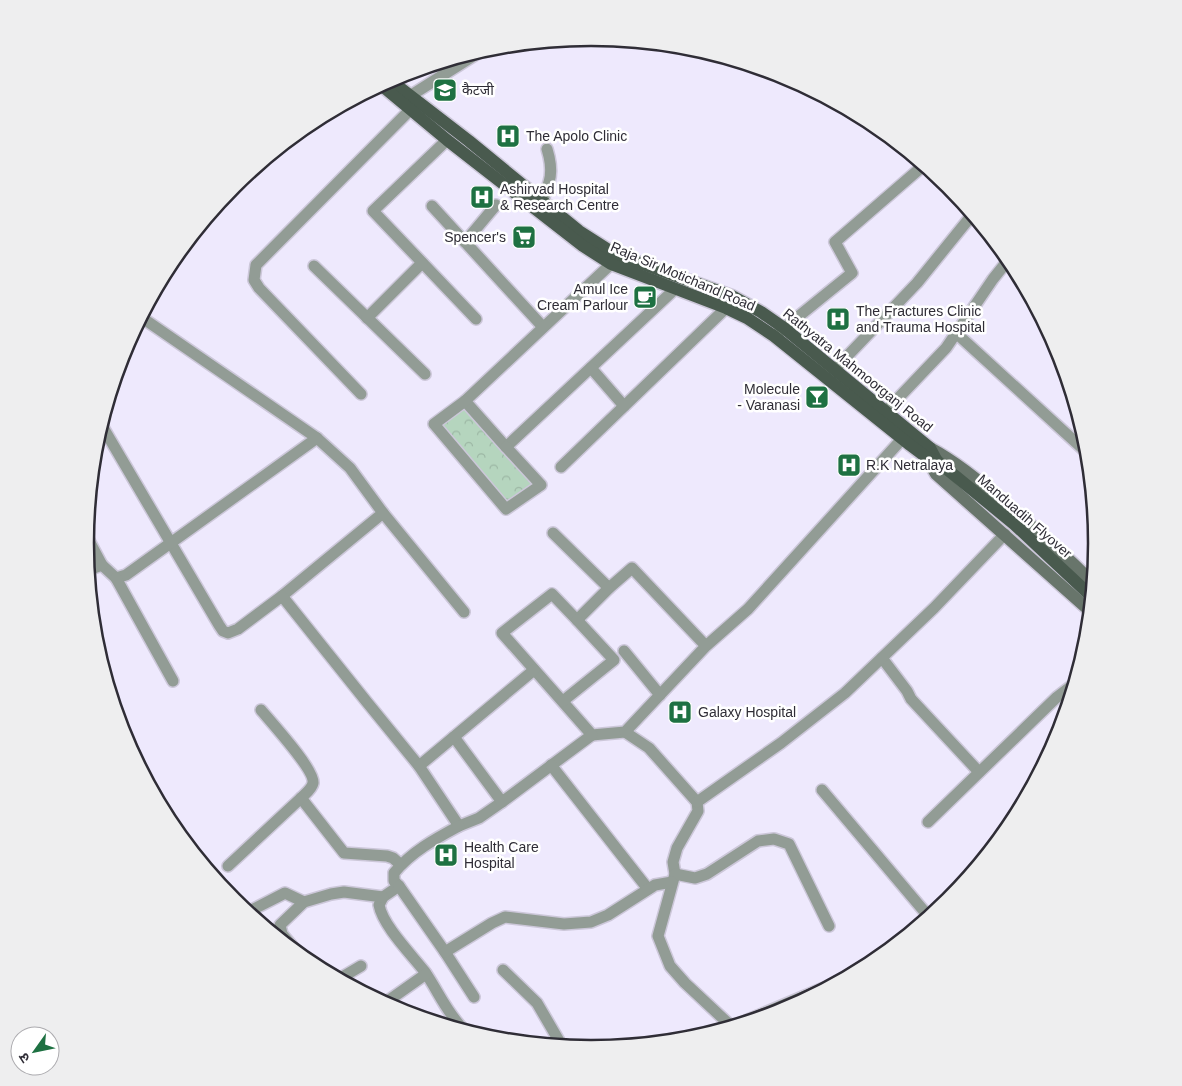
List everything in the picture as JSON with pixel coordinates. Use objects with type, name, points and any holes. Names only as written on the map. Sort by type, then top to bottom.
[{"type":"main road","name":"Rathyatra Mahmoorganj Road","points":[[397,86],[469,141],[540,207],[578,231],[615,254],[732,296],[761,312],[779,332],[835,369],[886,412],[931,455]]},
{"type":"main road","name":"Raja Sir Motichand Road","points":[[386,90],[447,140],[540,207],[583,246],[611,264],[726,308],[779,332],[902,439],[931,455]]},
{"type":"main road","name":"Manduadih Flyover","points":[[931,455],[1014,524],[1086,591]]},
{"type":"street","points":[[410,96],[462,63]]},
{"type":"street","points":[[361,394],[259,288],[254,280],[256,265],[410,110]]},
{"type":"street","points":[[447,140],[373,210],[476,319]]},
{"type":"street","points":[[540,207],[551,179],[552,164],[547,148]]},
{"type":"street","points":[[779,332],[852,273],[835,242],[919,170]]},
{"type":"street","points":[[432,206],[543,327]]},
{"type":"street","points":[[465,242],[496,206]]},
{"type":"street","points":[[835,369],[917,283],[968,220]]},
{"type":"street","points":[[367,318],[422,263]]},
{"type":"street","points":[[465,401],[541,485],[506,509],[434,424],[465,401],[611,264]]},
{"type":"street","points":[[314,266],[425,374]]},
{"type":"street","points":[[886,412],[946,348],[1003,266]]},
{"type":"street","points":[[506,447],[675,289]]},
{"type":"street","points":[[561,467],[726,308]]},
{"type":"street","points":[[146,321],[316,438],[350,468],[383,513],[464,612]]},
{"type":"street","points":[[956,333],[1078,445]]},
{"type":"street","points":[[591,368],[624,406]]},
{"type":"street","points":[[107,433],[223,631],[228,633],[238,629],[282,596],[383,513]]},
{"type":"street","points":[[116,578],[126,574],[316,438]]},
{"type":"street","points":[[625,732],[706,646],[748,609],[902,439]]},
{"type":"street","points":[[1084,606],[936,474],[931,455],[951,459],[976,478],[1087,577]]},
{"type":"street","points":[[553,533],[609,588]]},
{"type":"street","points":[[697,802],[781,743],[845,694],[934,608],[1005,534]]},
{"type":"street","points":[[94,550],[102,564],[116,578],[173,682]]},
{"type":"street","points":[[95,567],[102,564]]},
{"type":"street","points":[[578,620],[609,588],[632,568],[706,646]]},
{"type":"street","points":[[563,701],[614,660],[552,594],[502,633],[592,735]]},
{"type":"street","points":[[282,596],[366,702],[420,766],[459,826]]},
{"type":"street","points":[[624,651],[660,695]]},
{"type":"street","points":[[882,658],[908,691],[911,699],[979,772]]},
{"type":"street","points":[[420,766],[534,670]]},
{"type":"street","points":[[928,822],[1065,691]]},
{"type":"street","points":[[228,866],[311,788],[313,776],[261,710]]},
{"type":"street","points":[[474,997],[393,877],[394,873],[408,858],[433,840],[479,818],[592,735],[625,732],[649,748],[697,802],[698,811],[677,848],[673,862],[674,878],[658,936],[670,966],[685,983],[726,1021]]},
{"type":"street","points":[[454,737],[502,802]]},
{"type":"street","points":[[551,765],[648,889]]},
{"type":"street","points":[[822,790],[925,911]]},
{"type":"street","points":[[301,798],[344,853],[387,856],[401,864]]},
{"type":"street","points":[[445,952],[505,917],[564,924],[591,922],[608,914],[655,885],[674,878],[695,878],[707,874],[758,841],[774,839],[789,844],[829,926]]},
{"type":"street","points":[[399,886],[383,897],[379,905],[383,918],[426,974],[455,1021]]},
{"type":"street","points":[[281,931],[280,925],[304,902],[344,892],[383,897]]},
{"type":"street","points":[[255,908],[285,893],[304,902]]},
{"type":"street","points":[[346,975],[361,966]]},
{"type":"street","points":[[503,970],[537,1003],[558,1039]]},
{"type":"street","points":[[392,998],[426,974]]},
{"type":"green space","points":[[464,406],[537,488],[504,507],[437,428]]},
{"type":"place","name":"कैटजी","points":[[445,90]]},
{"type":"place","name":"The Apolo Clinic","points":[[508,136]]},
{"type":"place","name":"Ashirvad Hospital & Research Centre","points":[[482,197]]},
{"type":"place","name":"Spencer's","points":[[524,237]]},
{"type":"place","name":"Amul Ice Cream Parlour","points":[[645,297]]},
{"type":"place","name":"The Fractures Clinic and Trauma Hospital","points":[[838,319]]},
{"type":"place","name":"Molecule - Varanasi","points":[[817,397]]},
{"type":"place","name":"R.K Netralaya","points":[[849,465]]},
{"type":"place","name":"Galaxy Hospital","points":[[680,712]]},
{"type":"place","name":"Health Care Hospital","points":[[446,855]]}]
